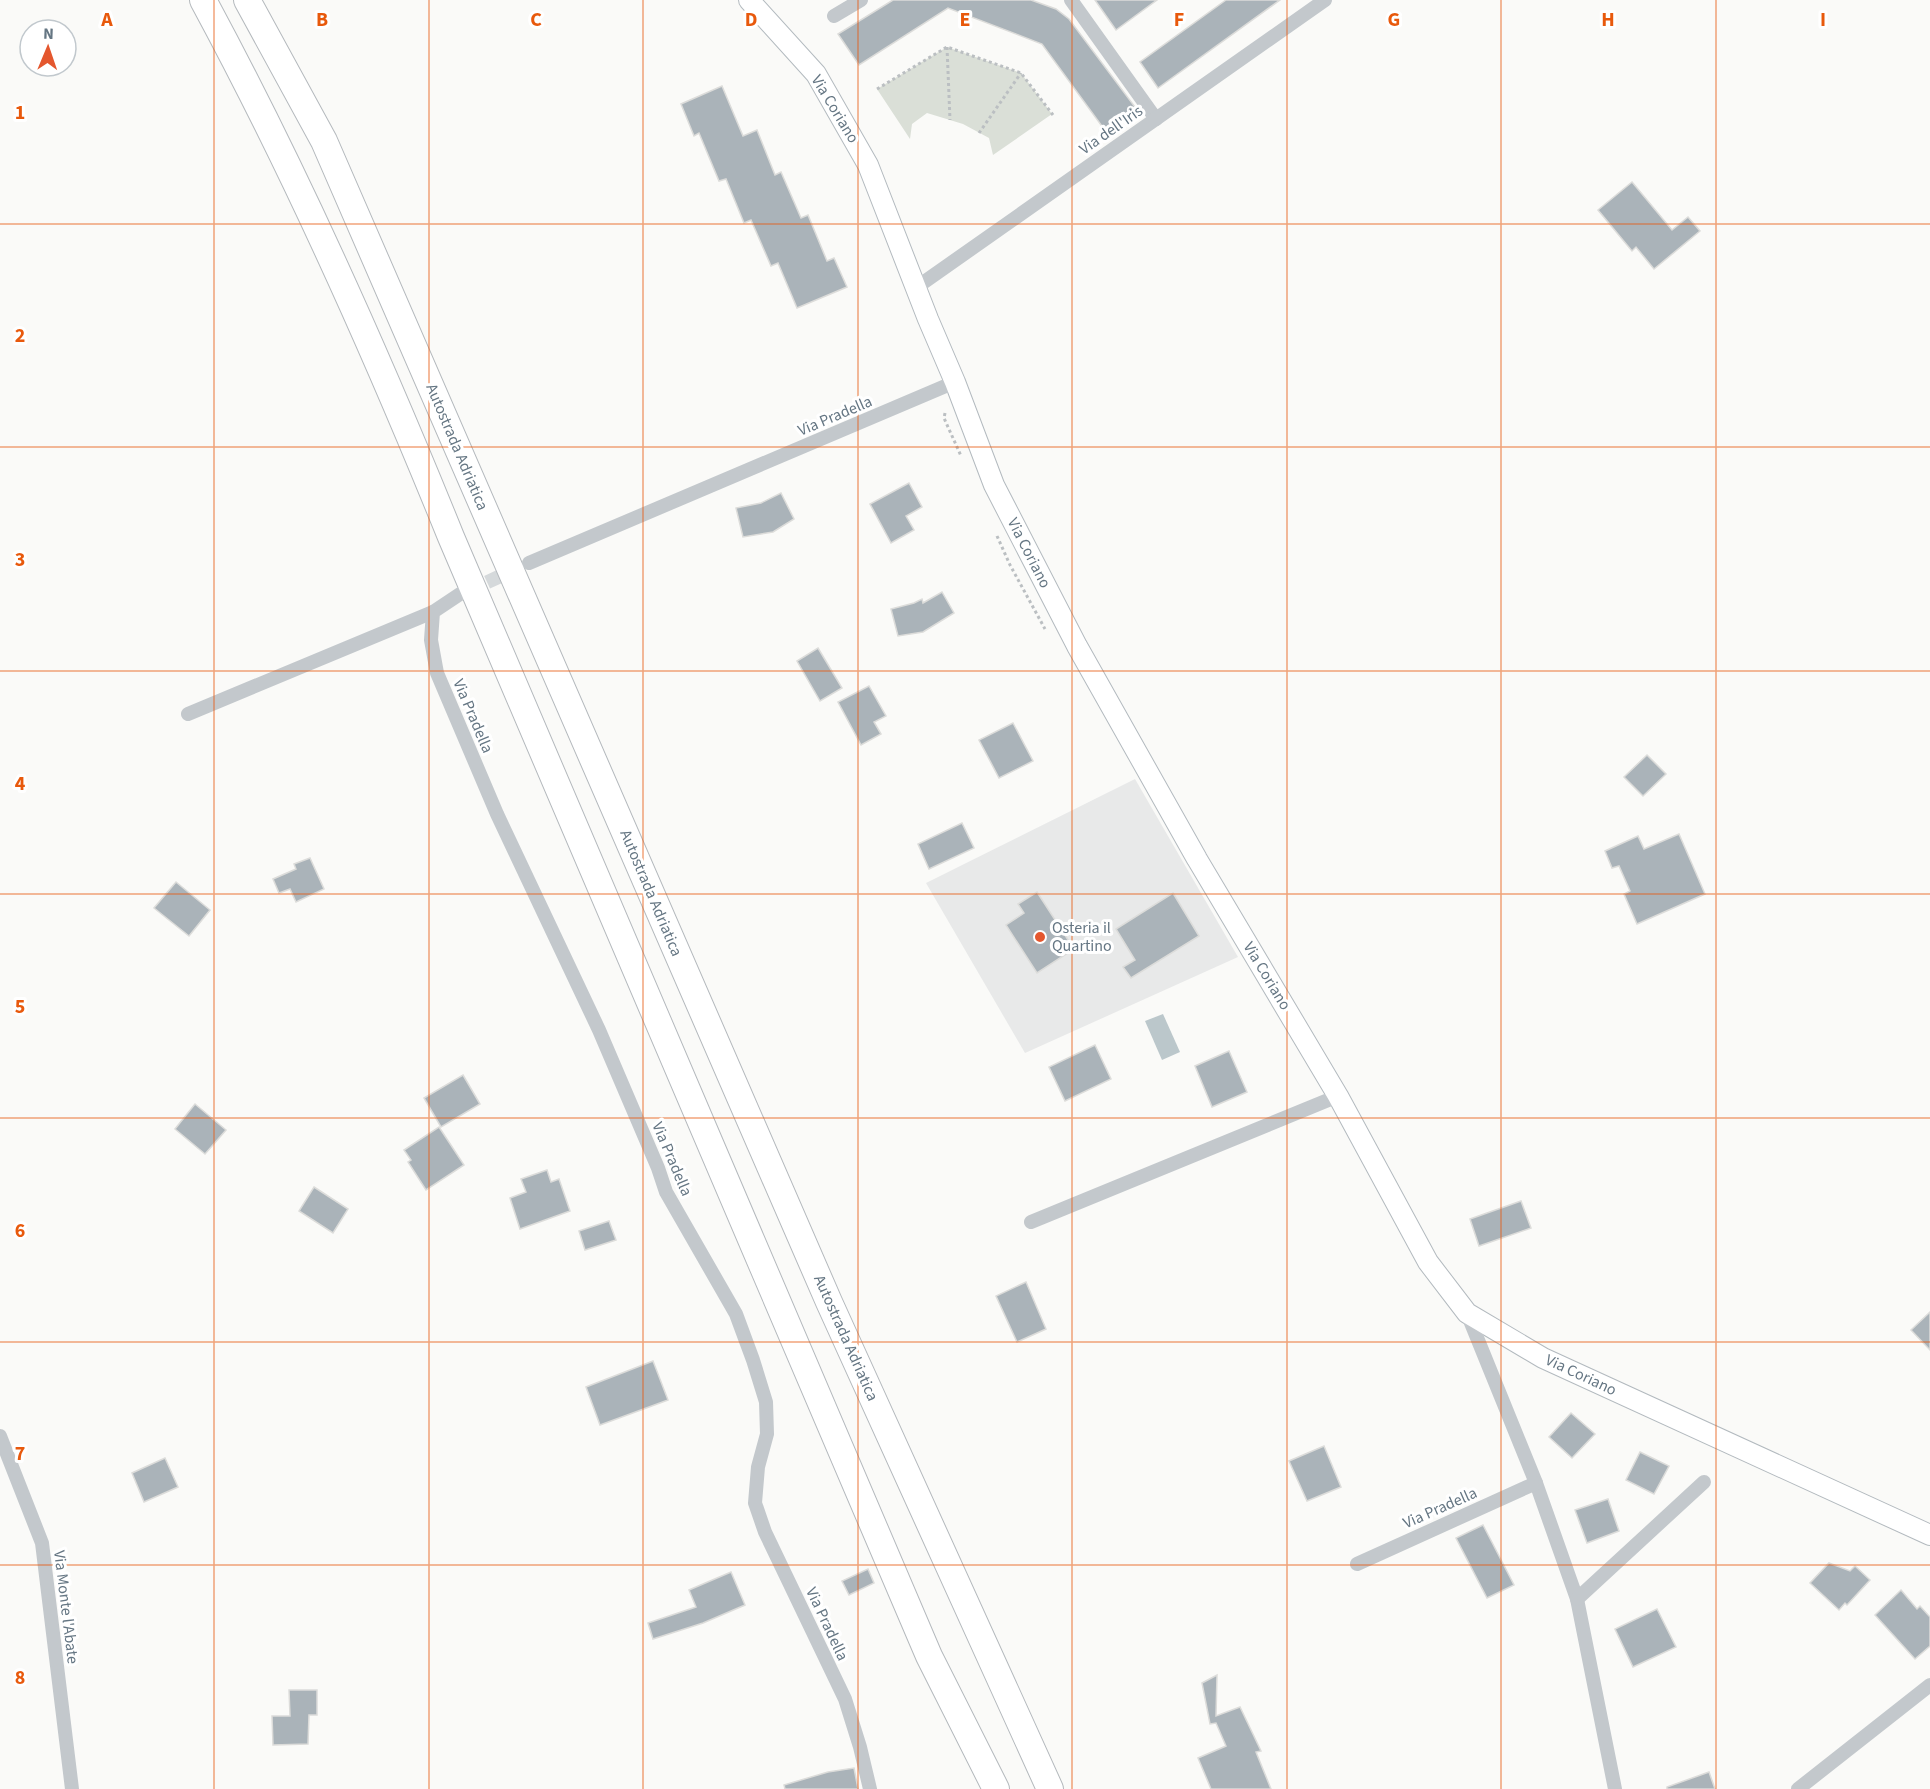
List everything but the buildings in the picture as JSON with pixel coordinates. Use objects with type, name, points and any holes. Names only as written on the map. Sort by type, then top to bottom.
[{"type":"highway","points":[[203,0],[270,127],[394,398],[929,1656],[996,1789]]},
{"type":"highway","name":"Autostrada Adriatica","points":[[247,0],[324,141],[829,1302],[1050,1789]]},
{"type":"main road","name":"Via Coriano","points":[[749,0],[816,74],[868,165],[994,485],[1077,646],[1197,859],[1338,1096],[1428,1262],[1467,1313],[1543,1358],[1928,1531]]},
{"type":"street","points":[[834,16],[861,0]]},
{"type":"street","points":[[1071,0],[1156,119]]},
{"type":"street","name":"Via dell'Iris","points":[[917,287],[1325,0]]},
{"type":"street","name":"Via Pradella","points":[[529,563],[955,382]]},
{"type":"street","points":[[188,714],[433,612],[460,594]]},
{"type":"street","name":"Via Pradella","points":[[433,612],[431,640],[437,673],[497,814],[599,1030],[666,1192],[736,1314],[750,1351],[766,1402],[767,1434],[758,1467],[755,1503],[765,1532],[845,1699],[870,1789]]},
{"type":"street","points":[[1031,1222],[1338,1096]]},
{"type":"street","points":[[1467,1313],[1536,1483],[1577,1599],[1615,1789]]},
{"type":"street","name":"Via Monte l'Abate","points":[[0,1436],[42,1543],[72,1789]]},
{"type":"street","points":[[1577,1599],[1704,1482]]},
{"type":"street","name":"Via Pradella","points":[[1357,1564],[1536,1483]]},
{"type":"street","points":[[1798,1789],[1930,1685]]},
{"type":"path","points":[[947,47],[1021,73],[1053,115]]},
{"type":"path","points":[[877,89],[947,47]]},
{"type":"path","points":[[947,47],[950,120]]},
{"type":"path","points":[[979,133],[1021,73]]},
{"type":"shaded area","points":[[947,47],[1021,73],[1052,114],[993,155],[989,138],[963,124],[927,113],[912,124],[910,139],[877,89]]},
{"type":"shaded area","points":[[1135,779],[1238,957],[1025,1053],[926,883]]},
{"type":"shaded area","points":[[1163,1014],[1180,1052],[1162,1060],[1145,1021]]},
{"type":"tunnel","points":[[468,591],[516,569]]},
{"type":"place","name":"Osteria il Quartino","points":[[1040,937]]}]
